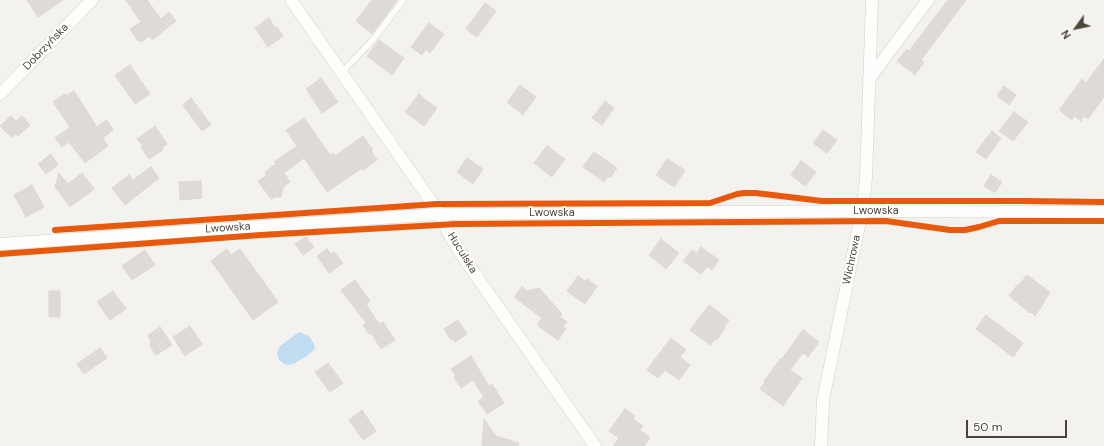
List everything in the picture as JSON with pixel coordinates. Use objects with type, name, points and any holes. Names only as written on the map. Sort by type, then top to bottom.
[{"type":"street","name":"Dobrzyńska","points":[[0,94],[92,0]]},
{"type":"street","name":"Huculska","points":[[292,0],[440,214],[448,232],[461,254],[595,446]]},
{"type":"street","name":"Wichrowa","points":[[821,446],[823,400],[862,211],[866,179],[872,0]]},
{"type":"street","points":[[869,79],[928,0]]},
{"type":"street","name":"Lwowska","points":[[0,244],[440,214],[862,211],[1104,212]]},
{"type":"lane","points":[[342,72],[373,40],[402,0]]},
{"type":"water","points":[[299,332],[309,336],[315,349],[307,356],[293,364],[286,365],[279,360],[277,353],[280,346]]},
{"type":"building","points":[[27,0],[63,0],[38,17]]},
{"type":"building","points":[[126,0],[147,0],[161,19],[169,12],[176,21],[152,40],[149,36],[143,41],[138,41],[130,29],[141,22]]},
{"type":"building","points":[[372,0],[397,0],[372,34],[356,21]]},
{"type":"building","points":[[948,0],[966,0],[921,60],[924,62],[915,75],[897,61],[907,49],[909,51]]},
{"type":"building","points":[[485,3],[496,11],[477,37],[466,29]]},
{"type":"building","points":[[269,18],[275,28],[277,27],[283,36],[268,47],[255,28]]},
{"type":"building","points":[[429,23],[444,34],[430,53],[425,49],[422,55],[411,47]]},
{"type":"building","points":[[379,40],[404,58],[392,75],[367,56]]},
{"type":"building","points":[[1104,59],[1104,97],[1088,119],[1084,116],[1081,121],[1074,116],[1072,120],[1059,110],[1082,79],[1086,83]]},
{"type":"building","points":[[130,65],[150,94],[135,104],[115,75]]},
{"type":"building","points":[[321,78],[338,102],[322,113],[306,89]]},
{"type":"building","points":[[520,85],[536,97],[523,115],[507,102]]},
{"type":"building","points":[[1004,86],[1016,95],[1009,105],[997,96]]},
{"type":"building","points":[[74,91],[97,127],[107,120],[113,130],[103,138],[108,146],[85,163],[69,142],[62,147],[55,138],[70,127],[53,102],[65,94],[66,96]]},
{"type":"building","points":[[419,94],[437,108],[424,126],[405,112]]},
{"type":"building","points":[[191,98],[211,125],[202,131],[183,105]]},
{"type":"building","points":[[605,101],[614,108],[602,125],[592,118]]},
{"type":"building","points":[[1014,112],[1028,122],[1013,141],[999,131]]},
{"type":"building","points":[[11,116],[16,121],[22,116],[30,125],[18,136],[16,134],[11,137],[0,126]]},
{"type":"building","points":[[304,118],[330,155],[333,153],[335,156],[363,136],[373,150],[371,151],[377,160],[363,170],[362,168],[327,192],[304,158],[284,173],[290,182],[282,188],[281,197],[271,199],[258,181],[267,175],[265,172],[276,164],[274,162],[297,146],[286,130]]},
{"type":"building","points":[[155,126],[167,144],[162,148],[163,150],[149,159],[141,147],[143,146],[137,139]]},
{"type":"building","points":[[823,130],[837,140],[827,153],[813,143]]},
{"type":"building","points":[[992,131],[1001,138],[986,159],[976,152]]},
{"type":"building","points":[[547,146],[565,159],[552,177],[534,163]]},
{"type":"building","points":[[594,152],[617,168],[610,178],[608,176],[604,182],[583,167]]},
{"type":"building","points":[[51,154],[58,165],[46,174],[38,164]]},
{"type":"building","points":[[467,158],[483,169],[473,184],[457,172]]},
{"type":"building","points":[[667,159],[685,170],[674,187],[656,175]]},
{"type":"building","points":[[801,161],[816,172],[805,186],[791,175]]},
{"type":"building","points":[[151,167],[159,178],[125,205],[112,188],[129,175],[133,180]]},
{"type":"building","points":[[59,173],[68,184],[82,173],[94,189],[70,207],[55,187]]},
{"type":"building","points":[[991,175],[1002,182],[995,193],[984,186]]},
{"type":"building","points":[[201,181],[202,198],[180,200],[179,182]]},
{"type":"building","points":[[32,185],[44,207],[26,217],[14,195]]},
{"type":"building","points":[[306,237],[314,247],[303,255],[295,244]]},
{"type":"building","points":[[661,239],[679,253],[666,269],[649,255]]},
{"type":"building","points":[[701,247],[719,260],[712,270],[707,266],[701,274],[683,261],[692,250],[697,253]]},
{"type":"building","points":[[227,249],[231,255],[240,249],[278,302],[253,320],[211,261]]},
{"type":"building","points":[[327,249],[331,254],[334,252],[343,263],[329,273],[317,256]]},
{"type":"building","points":[[145,250],[155,265],[132,280],[122,266]]},
{"type":"building","points":[[1027,275],[1050,292],[1035,316],[1009,296]]},
{"type":"building","points":[[578,276],[585,281],[587,279],[597,286],[585,304],[567,291]]},
{"type":"building","points":[[355,280],[370,301],[366,304],[379,324],[383,322],[395,340],[381,349],[371,333],[369,334],[363,325],[366,323],[341,290]]},
{"type":"building","points":[[522,287],[527,291],[539,288],[562,314],[560,317],[567,322],[563,327],[566,329],[558,340],[537,325],[542,318],[514,297]]},
{"type":"building","points":[[49,291],[60,291],[60,317],[49,317]]},
{"type":"building","points":[[113,291],[126,309],[110,320],[97,302]]},
{"type":"building","points":[[709,305],[729,320],[717,340],[715,339],[710,345],[690,330]]},
{"type":"building","points":[[986,315],[1023,343],[1013,357],[976,329]]},
{"type":"building","points":[[458,320],[467,334],[455,342],[453,338],[451,340],[444,329]]},
{"type":"building","points":[[190,326],[202,344],[185,356],[173,337]]},
{"type":"building","points":[[160,327],[172,345],[156,355],[150,346],[151,341],[148,335]]},
{"type":"building","points":[[803,330],[819,342],[808,357],[803,353],[790,370],[802,378],[783,406],[760,389],[780,359],[781,360]]},
{"type":"building","points":[[671,338],[686,350],[680,357],[690,365],[679,380],[665,370],[658,378],[647,370]]},
{"type":"building","points":[[100,348],[107,358],[84,374],[77,364]]},
{"type":"building","points":[[471,356],[489,386],[492,384],[504,403],[487,414],[478,401],[484,397],[473,380],[461,388],[451,369]]},
{"type":"building","points":[[328,363],[343,383],[330,392],[315,372]]},
{"type":"building","points":[[625,409],[635,416],[633,419],[643,426],[640,430],[650,438],[644,446],[613,446],[619,438],[609,431]]},
{"type":"building","points":[[362,410],[376,431],[363,440],[349,420]]},
{"type":"building","points":[[484,419],[496,436],[519,443],[518,446],[482,446]]},
{"type":"cycle path","points":[[55,230],[437,204],[710,203],[744,193],[756,193],[822,201],[1104,202]]},
{"type":"cycle path","points":[[0,254],[261,235],[456,224],[886,221],[950,230],[965,230],[999,221],[1104,221]]}]
